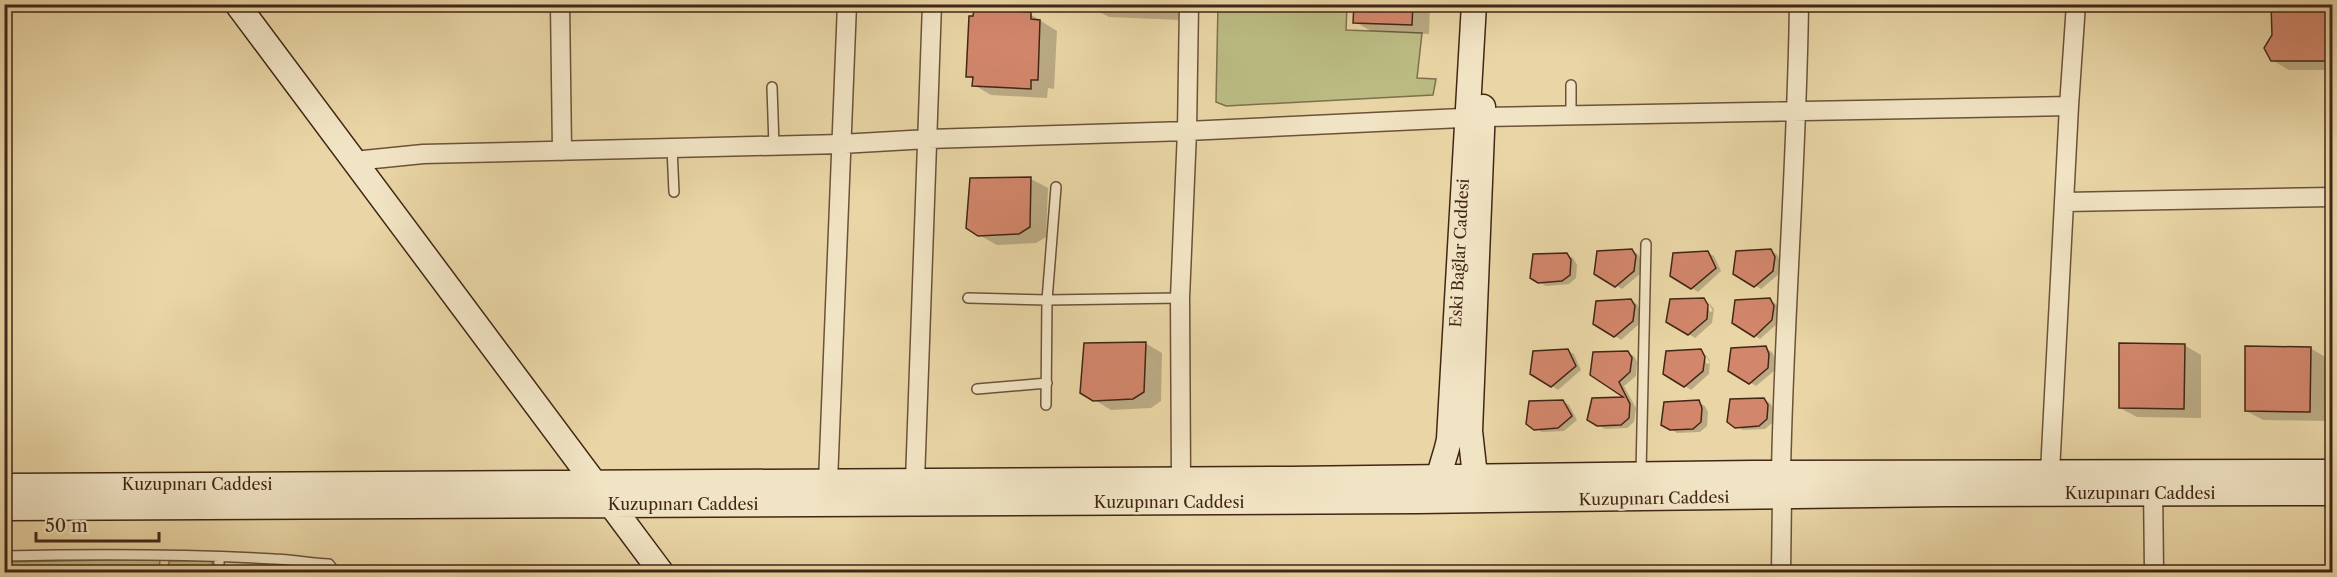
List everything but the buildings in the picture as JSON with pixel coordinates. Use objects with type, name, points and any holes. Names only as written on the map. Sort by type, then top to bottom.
[{"type":"street","points":[[237,4],[661,573]]},
{"type":"street","points":[[560,4],[562,151]]},
{"type":"street","points":[[828,482],[847,4]]},
{"type":"street","points":[[915,481],[932,4]]},
{"type":"street","points":[[1181,479],[1180,298],[1187,131],[1189,4]]},
{"type":"street","name":"Eski Bağlar Caddesi","points":[[1473,500],[1475,476],[1470,431],[1474,4]]},
{"type":"street","name":"Eski Bağlar Caddesi","points":[[1437,489],[1449,439],[1474,118],[1490,4]]},
{"type":"street","points":[[1781,573],[1783,399],[1797,112],[1799,4]]},
{"type":"street","points":[[2050,472],[2076,4]]},
{"type":"street","points":[[354,161],[423,154],[842,144],[1474,118],[2069,106]]},
{"type":"street","points":[[2065,202],[2332,197]]},
{"type":"street","name":"Kuzupınarı Caddesi","points":[[4,486],[1181,479],[1437,489],[1473,500],[2050,472],[2153,483],[2332,493]]},
{"type":"street","name":"Kuzupınarı Caddesi","points":[[4,508],[611,504],[1437,489],[1475,476],[1641,474],[1781,484],[2153,483],[2332,472]]},
{"type":"street","points":[[2153,483],[2154,573]]},
{"type":"lane","points":[[1571,85],[1571,116]]},
{"type":"lane","points":[[772,87],[774,146]]},
{"type":"lane","points":[[672,148],[674,192]]},
{"type":"lane","points":[[1046,405],[1047,300],[1056,187]]},
{"type":"lane","points":[[1641,474],[1646,244]]},
{"type":"lane","points":[[969,298],[1047,300],[1180,298]]},
{"type":"lane","points":[[977,389],[1047,383]]},
{"type":"lane","points":[[4,556],[125,555],[277,559],[308,568],[329,564],[335,573]]},
{"type":"lane","points":[[219,557],[219,573]]},
{"type":"green space","points":[[1218,4],[1347,5],[1346,30],[1422,33],[1417,78],[1436,79],[1433,95],[1226,106],[1216,102]]},
{"type":"green space","points":[[160,559],[159,572],[5,572],[4,562]]},
{"type":"green space","points":[[212,560],[212,572],[169,572],[169,561]]}]
